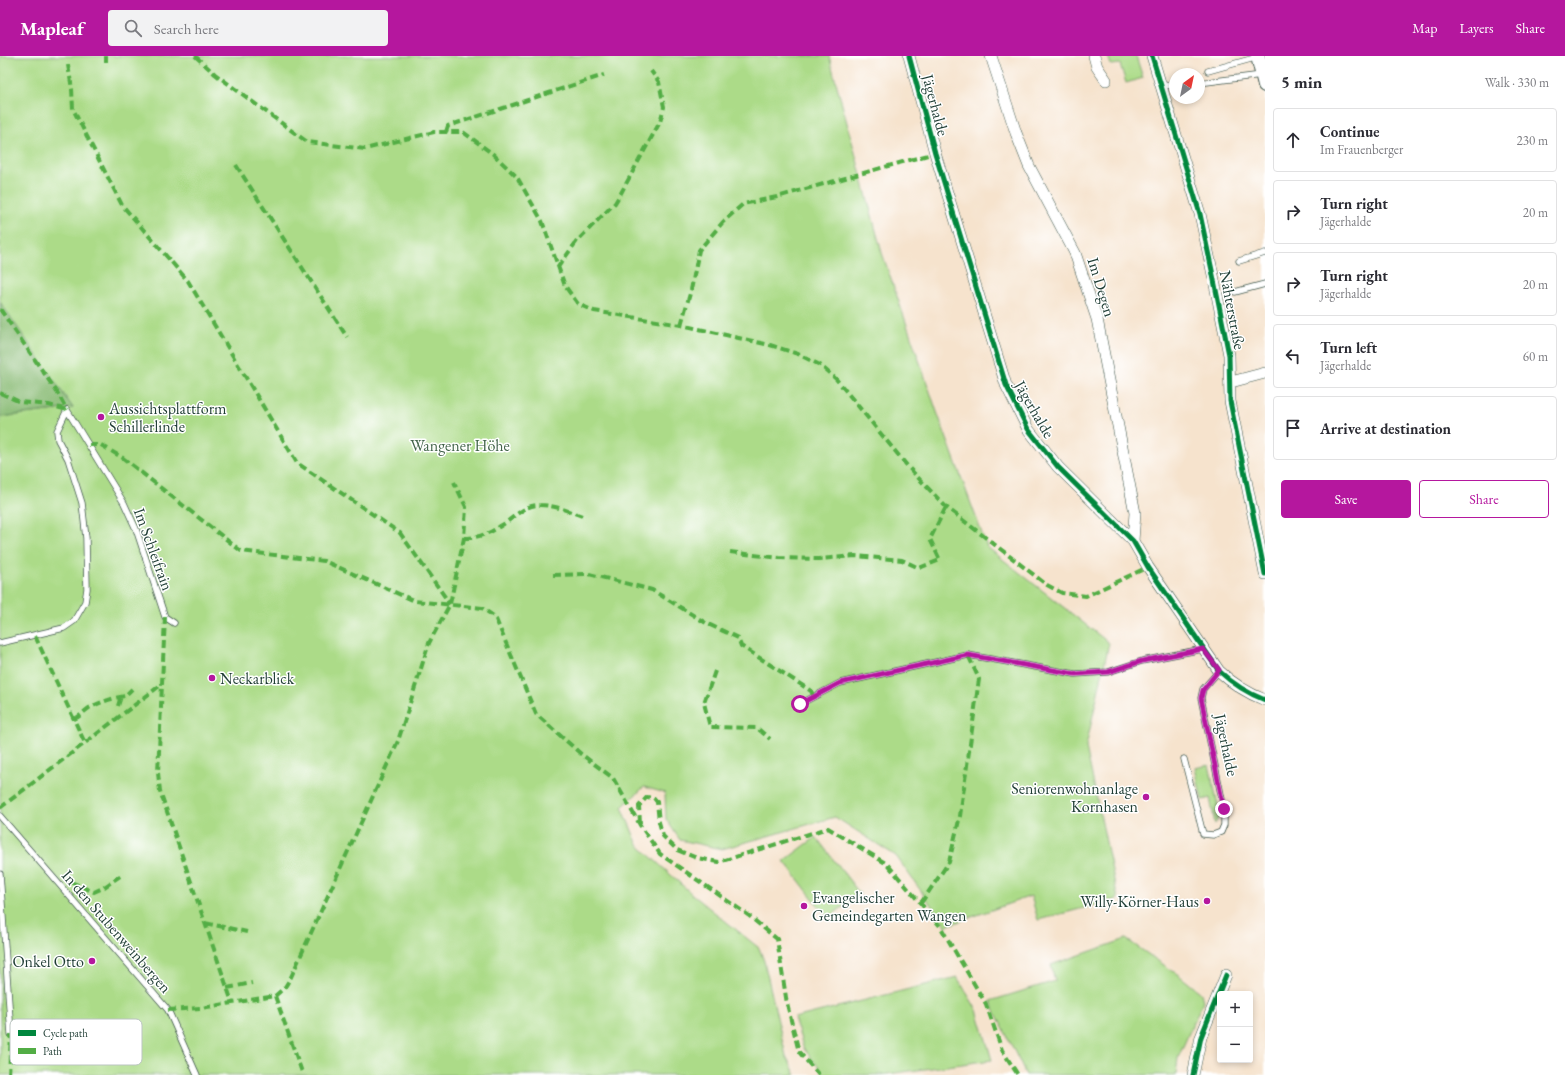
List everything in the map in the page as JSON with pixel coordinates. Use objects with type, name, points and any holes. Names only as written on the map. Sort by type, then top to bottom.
[{"type":"street","name":"Jägerhalde","points":[[908,56],[935,153],[1006,385],[1028,429],[1058,467],[1133,541],[1148,567],[1203,649],[1219,670],[1231,682],[1250,695],[1265,700]]},
{"type":"street","name":"Im Degen","points":[[991,56],[1016,133],[1029,166],[1075,253],[1097,319],[1135,513],[1133,541]]},
{"type":"street","points":[[1094,56],[1097,67],[1106,80]]},
{"type":"street","name":"Nähterstraße","points":[[1152,56],[1200,214],[1229,355],[1231,382],[1230,401],[1265,574]]},
{"type":"street","points":[[1258,57],[1264,80]]},
{"type":"street","points":[[1231,382],[1265,373]]},
{"type":"street","points":[[1193,1075],[1201,1037],[1226,975]]},
{"type":"lane","points":[[1208,71],[1258,57]]},
{"type":"lane","points":[[1205,83],[1264,80]]},
{"type":"lane","points":[[1161,85],[1169,86]]},
{"type":"lane","points":[[1239,261],[1265,253]]},
{"type":"lane","points":[[1235,292],[1265,284]]},
{"type":"lane","name":"Im Schleifrain","points":[[0,643],[64,628],[74,621],[85,602],[88,589],[86,538],[82,503],[68,459],[58,440],[57,431],[67,410],[124,503],[136,529],[165,617],[174,623]]},
{"type":"lane","points":[[800,704],[840,683],[968,655],[1075,674],[1108,672],[1142,661],[1203,649]]},
{"type":"lane","name":"Jägerhalde","points":[[1184,759],[1203,834],[1213,835],[1221,832],[1224,825],[1224,809],[1201,698],[1203,690],[1219,670]]},
{"type":"lane","name":"In den Stubenweinbergen","points":[[0,816],[168,1010],[197,1075]]},
{"type":"lane","points":[[0,874],[10,1019]]},
{"type":"green space","name":"Wangener Höhe","points":[[0,56],[829,56],[882,253],[937,412],[987,547],[1109,643],[1086,747],[1118,899],[1038,920],[1031,896],[946,926],[896,856],[835,817],[722,849],[680,840],[666,819],[665,793],[644,787],[622,807],[638,845],[693,895],[759,948],[764,961],[786,1056],[796,1075],[0,1075],[0,417],[73,408],[0,302]]},
{"type":"green space","points":[[1108,56],[1136,56],[1143,78],[1126,83],[1120,64],[1111,65]]},
{"type":"green space","points":[[0,302],[73,408],[0,417]]},
{"type":"green space","points":[[1209,765],[1220,814],[1215,824],[1210,798],[1202,800],[1195,768]]},
{"type":"green space","points":[[816,837],[860,894],[828,918],[784,861]]},
{"type":"green space","points":[[1126,939],[1180,976],[1201,993],[1203,1001],[1178,1058],[1176,1075],[1026,1075],[990,1001],[1055,981],[1051,965]]},
{"type":"green space","points":[[957,977],[977,1010],[992,1060],[880,1075],[825,1075],[804,1049],[794,1018]]},
{"type":"marked path","points":[[106,56],[106,62]]},
{"type":"marked path","points":[[195,56],[215,74],[307,142],[365,149],[434,132],[463,132],[493,154],[517,177],[542,221],[565,286],[578,304],[594,311],[681,325],[770,345],[798,354],[820,365],[836,379],[909,468],[946,507],[1047,585],[1062,593],[1086,596],[1148,567]]},
{"type":"marked path","points":[[68,65],[72,89],[73,109],[122,205],[188,281],[297,463],[400,533],[450,604]]},
{"type":"marked path","points":[[558,267],[577,241],[615,203],[660,122],[664,107],[659,82],[651,71]]},
{"type":"marked path","points":[[446,132],[448,126],[604,75]]},
{"type":"marked path","points":[[681,325],[691,290],[699,250],[723,222],[743,204],[777,197],[935,153]]},
{"type":"marked path","points":[[236,165],[347,337]]},
{"type":"marked path","points":[[0,309],[57,392],[67,410]]},
{"type":"marked path","points":[[0,393],[20,402],[49,405],[67,410]]},
{"type":"marked path","points":[[89,445],[101,445],[123,458],[241,551],[324,561],[415,601],[482,608],[495,617],[536,714],[581,754],[613,778],[640,825],[660,854],[748,915],[777,939],[787,1004],[799,1052],[819,1075]]},
{"type":"marked path","points":[[168,1010],[201,1008],[275,996],[285,987],[291,977],[398,741],[429,643],[450,604],[464,538],[466,507],[454,482]]},
{"type":"marked path","points":[[464,538],[489,533],[520,512],[535,505],[557,507],[585,517]]},
{"type":"marked path","points":[[730,552],[779,558],[818,559],[855,556],[902,560],[919,568],[940,560],[930,539],[946,507]]},
{"type":"marked path","points":[[553,575],[589,574],[652,590],[706,623],[738,638],[741,646],[811,691],[814,697]]},
{"type":"marked path","points":[[165,617],[158,773],[160,791],[232,1002]]},
{"type":"marked path","points":[[35,636],[85,743]]},
{"type":"marked path","points":[[921,903],[949,862],[960,816],[979,679],[968,655]]},
{"type":"marked path","points":[[715,671],[704,703],[710,727],[757,728],[770,739]]},
{"type":"marked path","points":[[0,808],[162,684]]},
{"type":"marked path","points":[[74,719],[93,706],[111,699],[125,696],[132,689]]},
{"type":"marked path","points":[[118,706],[121,696]]},
{"type":"marked path","points":[[640,823],[639,806],[647,797],[654,798],[657,802],[659,822],[663,836],[677,850],[697,858],[719,862],[828,828],[887,864],[940,926],[986,1004],[1002,1050],[1018,1075]]},
{"type":"marked path","points":[[71,882],[94,892],[103,888],[120,876]]},
{"type":"marked path","points":[[205,923],[247,932]]},
{"type":"marked path","points":[[227,988],[252,983]]},
{"type":"marked path","points":[[275,996],[303,1075]]},
{"type":"marked path","points":[[9,1075],[10,1054]]},
{"type":"cycle path","points":[[909,56],[935,153],[1006,385],[1028,429],[1058,467],[1133,541],[1148,567],[1219,671],[1240,688],[1265,700]]},
{"type":"cycle path","points":[[1152,56],[1200,214],[1229,355],[1230,401],[1265,574]]},
{"type":"cycle path","points":[[1193,1075],[1201,1037],[1226,975]]},
{"type":"place","name":"Aussichtsplattform Schillerlinde","points":[[101,417]]},
{"type":"place","name":"Neckarblick","points":[[212,678]]},
{"type":"place","name":"Seniorenwohnanlage Kornhasen","points":[[1146,797]]},
{"type":"place","name":"Willy-Körner-Haus","points":[[1207,901]]},
{"type":"place","name":"Evangelischer Gemeindegarten Wangen","points":[[804,906]]},
{"type":"place","name":"Onkel Otto","points":[[92,961]]},
{"type":"route","points":[[800,704],[840,683],[900,668],[968,655],[1075,674],[1108,672],[1142,661],[1203,649],[1219,670],[1209,680],[1203,690],[1201,698],[1224,809]]}]
